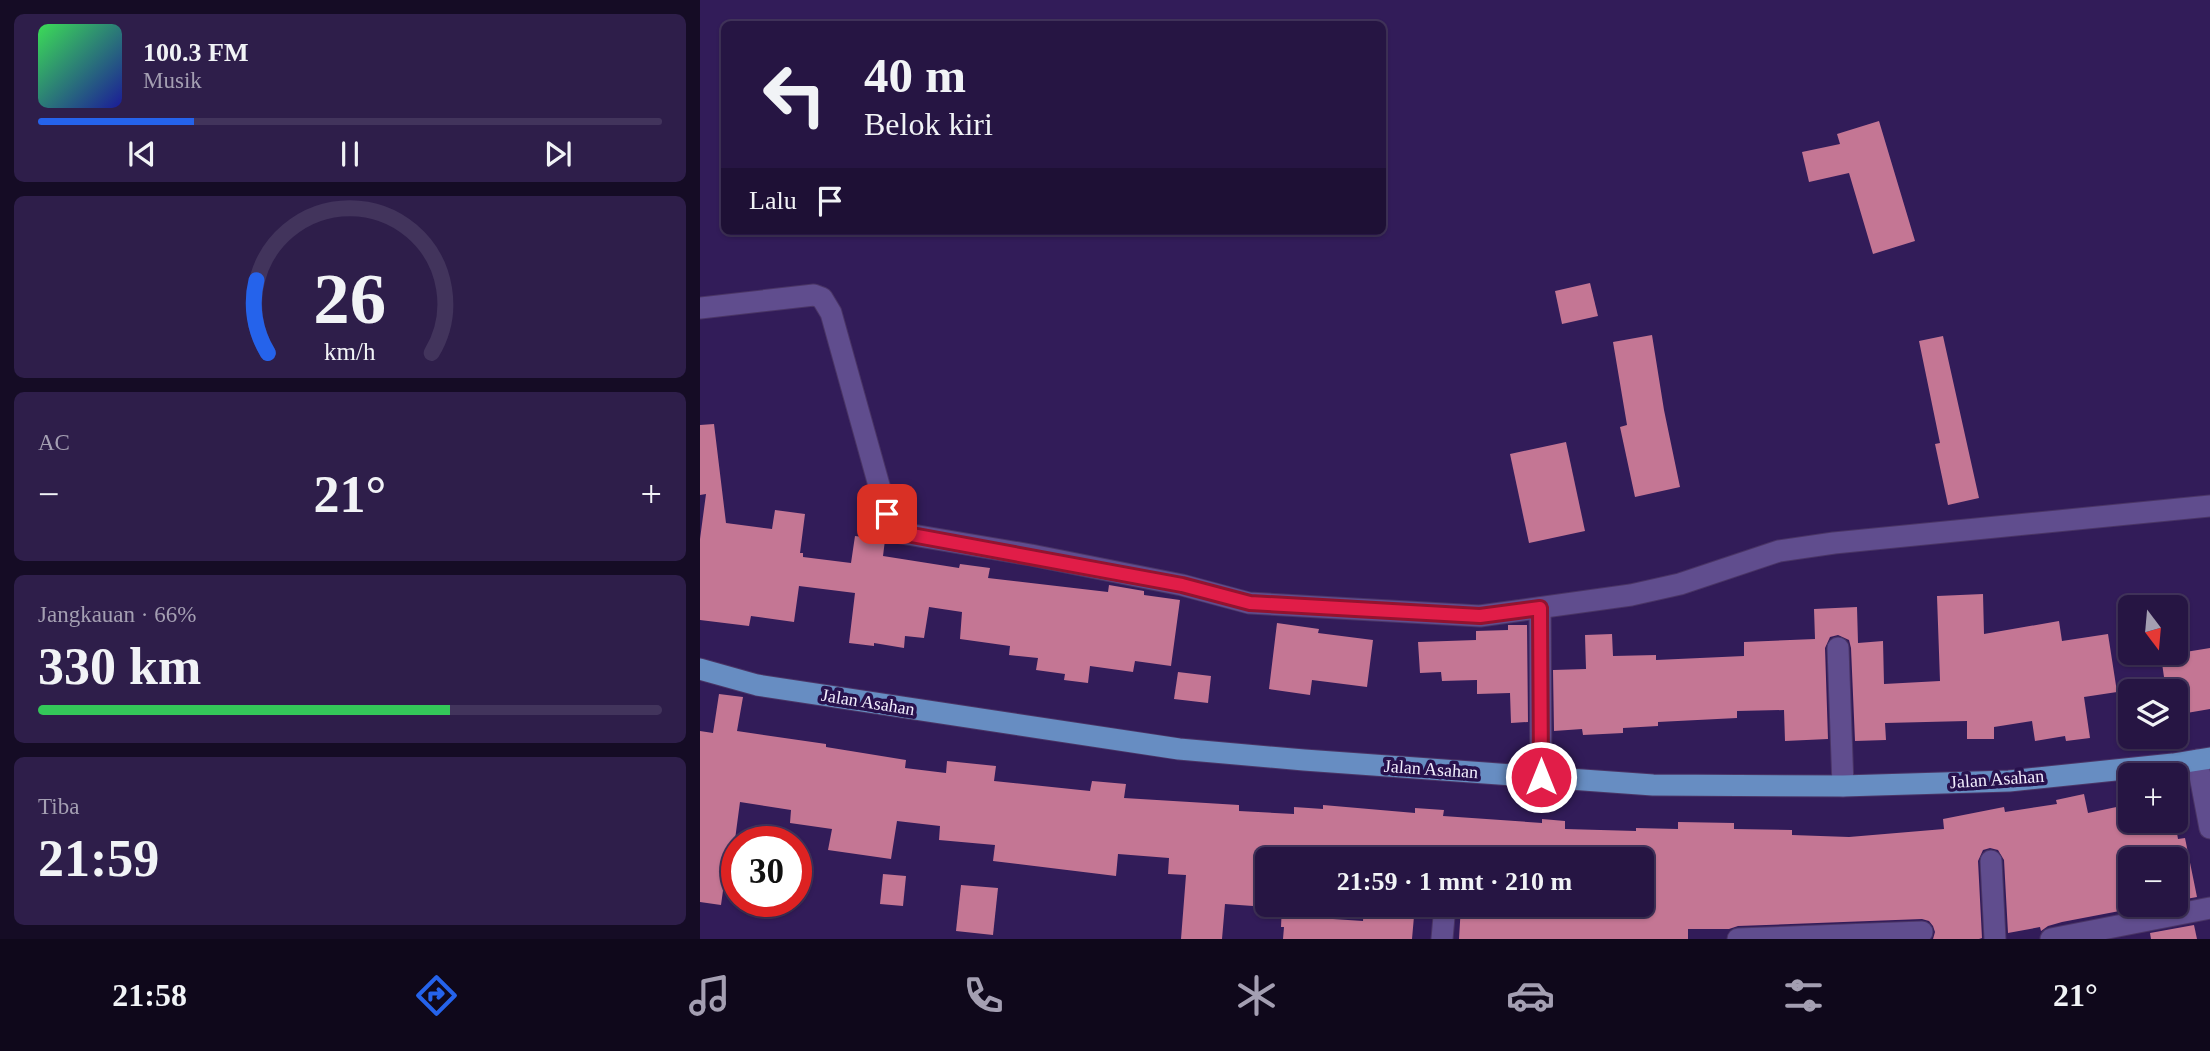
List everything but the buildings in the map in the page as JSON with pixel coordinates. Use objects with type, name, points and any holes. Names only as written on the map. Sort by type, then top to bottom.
[{"type":"main road","name":"Jalan Asahan","points":[[700,670],[757,685],[1179,749],[1653,785],[1843,786],[2009,781],[2203,759]]},
{"type":"street","points":[[700,308],[814,295],[822,298],[831,313],[887,514],[901,533],[1182,585],[1250,603],[1540,620],[1680,584],[1779,551],[1834,543],[2210,506]]},
{"type":"street","points":[[1540,620],[1541,777]]},
{"type":"street","points":[[1838,648],[1843,786]]},
{"type":"street","points":[[2203,759],[2210,828]]},
{"type":"street","points":[[1991,861],[1995,939]]},
{"type":"street","points":[[2052,939],[2210,908]]},
{"type":"street","points":[[1441,939],[1444,917]]},
{"type":"street","points":[[1747,938],[1881,937],[1922,932]]},
{"type":"route","points":[[887,514],[901,533],[1182,585],[1250,603],[1480,616],[1540,608],[1541,777]]}]
